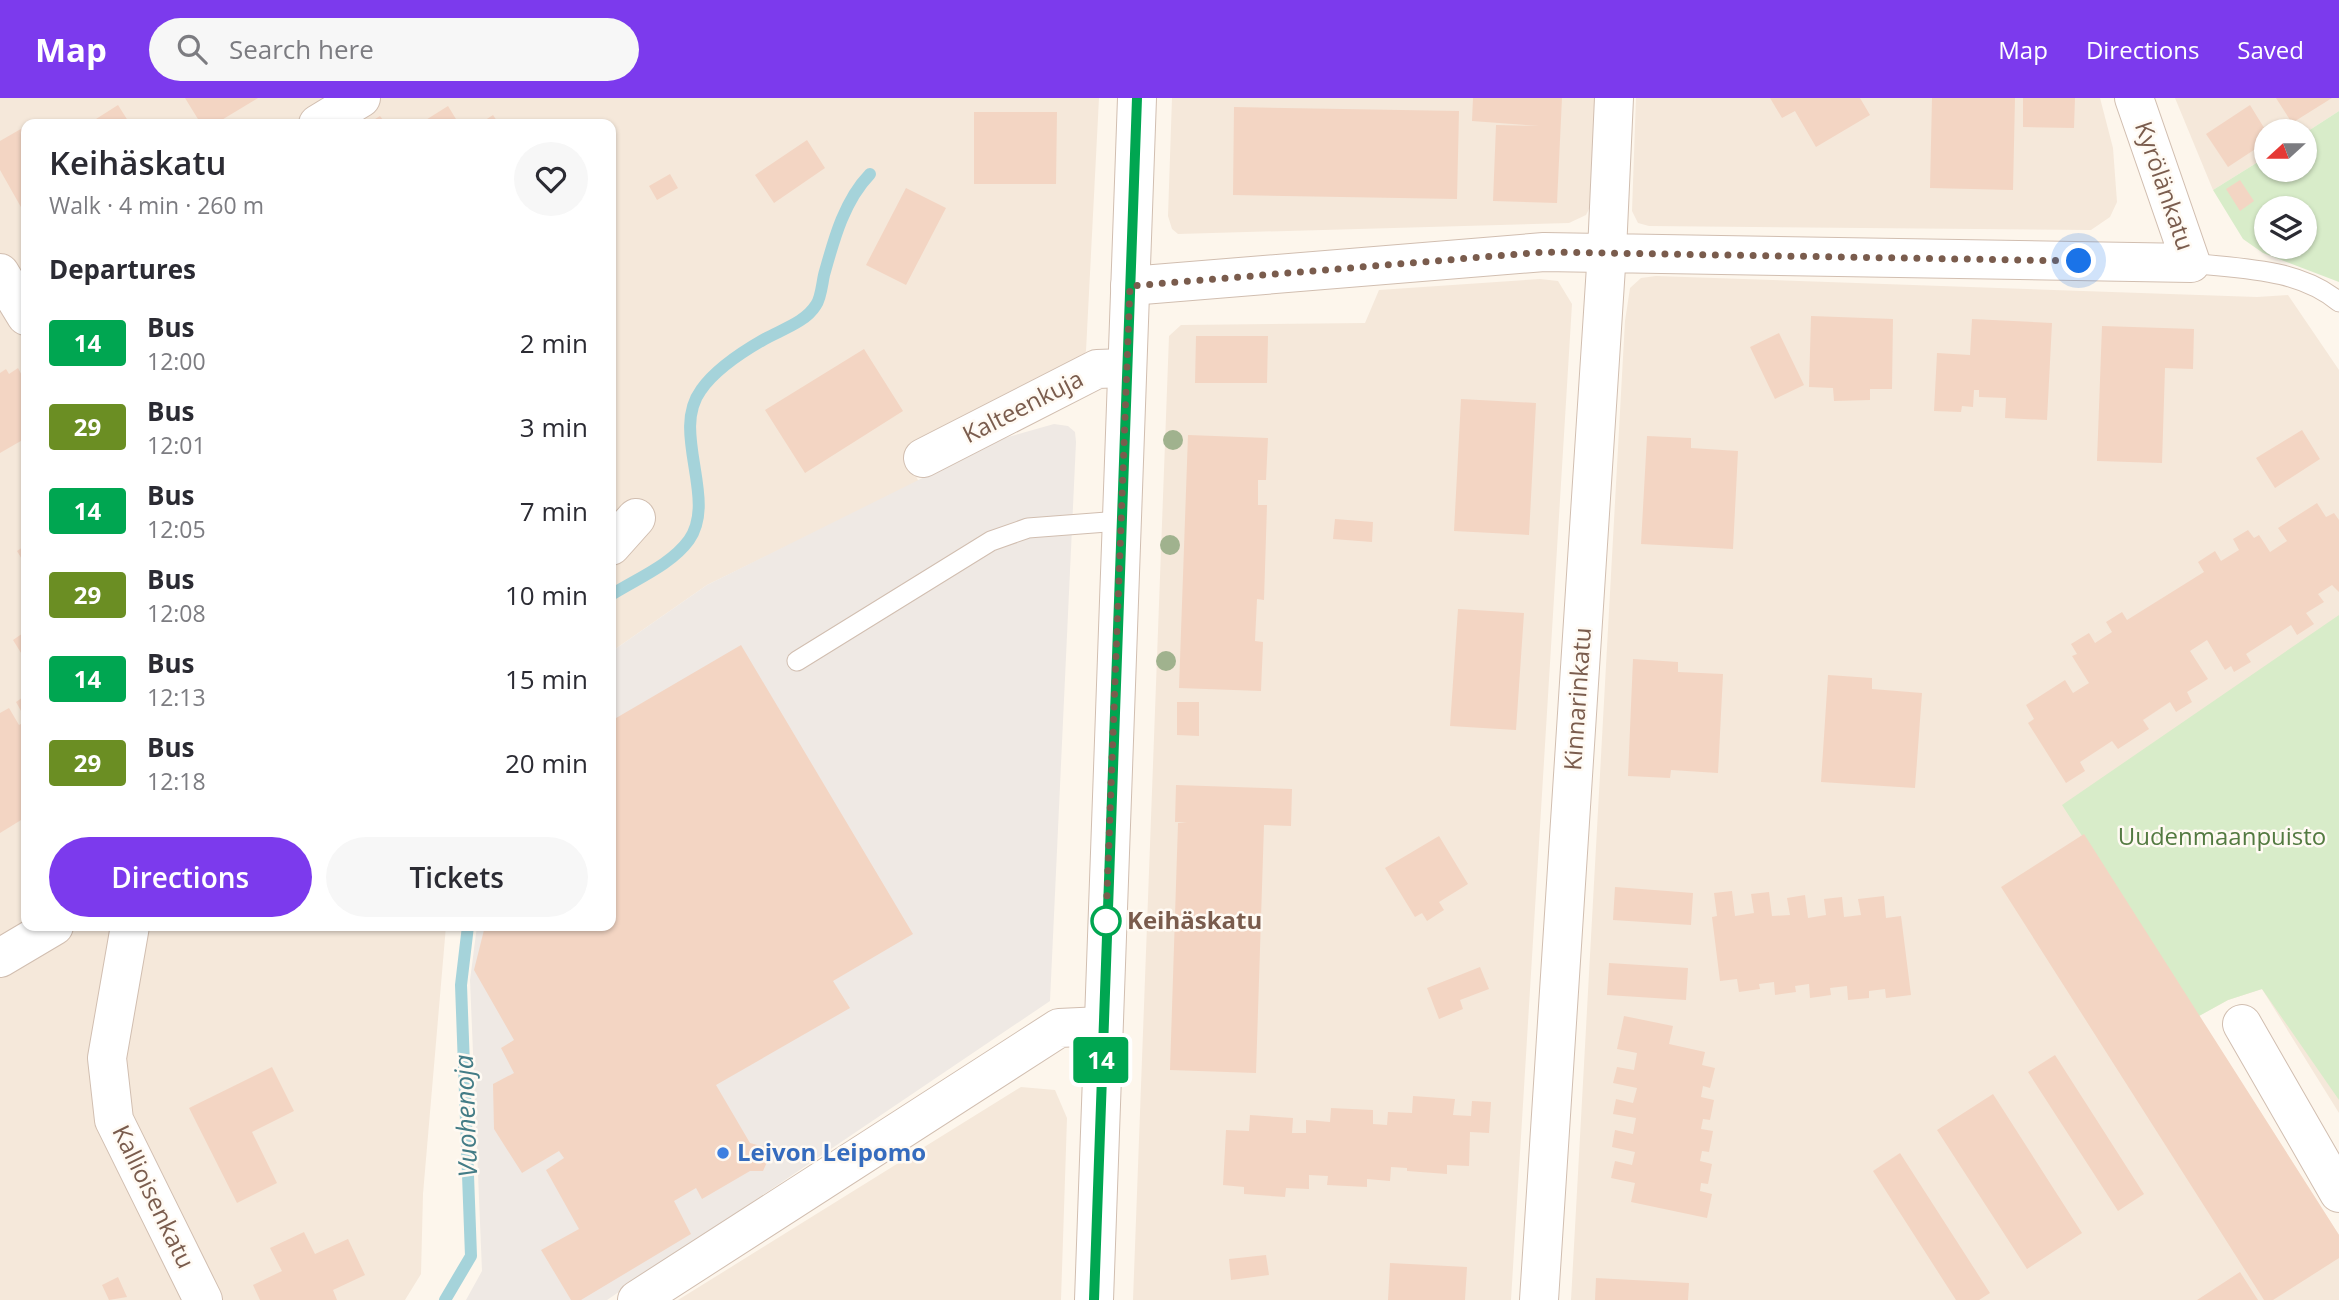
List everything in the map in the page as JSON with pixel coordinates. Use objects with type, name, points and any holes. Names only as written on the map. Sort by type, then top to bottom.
[{"type":"street","points":[[326,119],[361,98]]},
{"type":"street","points":[[1094,1300],[1125,368],[1137,98]]},
{"type":"street","name":"Kinnarinkatu","points":[[1539,1300],[1607,251],[1614,98]]},
{"type":"street","name":"Kyrölänkatu","points":[[1130,286],[1373,264],[1607,251],[2190,263],[2134,98]]},
{"type":"street","name":"Kalteenkuja","points":[[923,458],[1097,369],[1125,368]]},
{"type":"street","points":[[616,541],[636,518]]},
{"type":"street","points":[[0,958],[46,931]]},
{"type":"street","name":"Kallioisenkatu","points":[[129,931],[107,1058],[114,1120],[203,1300]]},
{"type":"street","points":[[2242,1024],[2339,1194]]},
{"type":"street","points":[[637,1300],[1059,1028],[1102,1026]]},
{"type":"lane","points":[[2190,263],[2272,271],[2301,280],[2339,302]]},
{"type":"lane","points":[[797,661],[991,541],[1028,527],[1120,521]]},
{"type":"shaded area","points":[[0,98],[1099,98],[1086,351],[1081,362],[904,453],[919,482],[707,585],[616,649],[616,119],[21,119],[21,931],[446,931],[423,1194],[421,1274],[405,1300],[0,1300]]},
{"type":"shaded area","points":[[1172,98],[1596,98],[1590,207],[1586,215],[1569,223],[1178,234],[1172,229],[1168,216]]},
{"type":"shaded area","points":[[1636,98],[2100,98],[2113,148],[2117,202],[2110,217],[2091,230],[1649,226],[1638,223],[1632,211]]},
{"type":"shaded area","points":[[2175,98],[2339,98],[2339,111],[2317,125],[2317,119],[2254,119],[2254,164],[2213,190]]},
{"type":"shaded area","points":[[1656,276],[2257,297],[2288,295],[2339,370],[2339,1113],[2262,989],[2228,1000],[2199,1016],[2339,1235],[2339,1300],[1571,1300],[1625,321],[1630,288],[1641,278]]},
{"type":"shaded area","points":[[1540,279],[1558,281],[1572,304],[1511,1300],[1133,1300],[1169,336],[1181,325],[1365,323],[1379,290]]},
{"type":"shaded area","points":[[1054,424],[1068,426],[1075,432],[1076,442],[1050,1001],[607,1300],[466,1300],[482,1271],[470,980],[476,931],[616,931],[616,649],[707,585],[1001,439]]},
{"type":"shaded area","points":[[1021,1087],[1055,1090],[1067,1118],[1061,1300],[678,1300]]},
{"type":"green space","points":[[2339,111],[2339,282],[2279,259],[2317,259],[2317,196],[2254,196],[2254,247],[2243,239],[2213,190],[2254,164],[2254,182],[2317,182],[2317,125]]},
{"type":"green space","name":"Uudenmaanpuisto","points":[[2339,615],[2339,1100],[2262,989],[2228,1000],[2199,1016],[2062,805]]},
{"type":"building","points":[[185,98],[258,98],[223,119],[198,119]]},
{"type":"building","points":[[1473,98],[1562,98],[1557,203],[1493,201],[1496,125],[1539,126],[1472,121]]},
{"type":"building","points":[[1770,98],[1860,98],[1870,115],[1816,147],[1795,111],[1782,118]]},
{"type":"building","points":[[1932,98],[2015,98],[2013,190],[1930,188]]},
{"type":"building","points":[[2023,98],[2075,98],[2074,128],[2023,127]]},
{"type":"building","points":[[2276,98],[2332,98],[2298,119],[2289,119]]},
{"type":"building","points":[[118,105],[127,119],[96,119]]},
{"type":"building","points":[[2250,105],[2259,119],[2254,119],[2254,150],[2228,167],[2206,134]]},
{"type":"building","points":[[448,106],[456,119],[427,119]]},
{"type":"building","points":[[1234,107],[1459,111],[1457,199],[1233,195]]},
{"type":"building","points":[[974,112],[1057,112],[1056,184],[974,184]]},
{"type":"building","points":[[21,129],[21,207],[0,170],[0,141]]},
{"type":"building","points":[[807,140],[825,168],[774,203],[755,175]]},
{"type":"building","points":[[670,174],[678,188],[657,200],[649,186]]},
{"type":"building","points":[[2240,180],[2254,201],[2240,211],[2226,189]]},
{"type":"building","points":[[906,188],[946,208],[906,285],[866,265]]},
{"type":"building","points":[[1811,316],[1893,319],[1892,389],[1870,389],[1870,400],[1834,401],[1833,388],[1809,387]]},
{"type":"building","points":[[1972,319],[2052,323],[2047,420],[2005,418],[2006,398],[1979,397],[1979,390],[1974,390],[1973,407],[1962,406],[1961,412],[1934,411],[1937,353],[1970,355]]},
{"type":"building","points":[[2102,326],[2194,329],[2193,369],[2165,368],[2162,463],[2097,461]]},
{"type":"building","points":[[1779,333],[1804,385],[1775,399],[1750,347]]},
{"type":"building","points":[[1196,336],[1268,336],[1267,383],[1195,383]]},
{"type":"building","points":[[864,349],[903,411],[805,473],[765,410]]},
{"type":"building","points":[[18,368],[21,374],[21,441],[0,453],[0,373],[6,369],[9,374]]},
{"type":"building","points":[[1461,399],[1536,403],[1529,535],[1454,531]]},
{"type":"building","points":[[2302,430],[2320,459],[2275,488],[2256,458]]},
{"type":"building","points":[[1188,435],[1268,438],[1266,480],[1258,480],[1258,505],[1267,505],[1264,600],[1257,599],[1255,641],[1263,642],[1261,691],[1179,688]]},
{"type":"building","points":[[1647,436],[1691,438],[1691,448],[1738,451],[1733,549],[1641,544]]},
{"type":"building","points":[[2317,503],[2326,517],[2334,513],[2339,520],[2339,592],[2332,585],[2318,594],[2324,602],[2306,613],[2314,624],[2297,635],[2291,625],[2246,654],[2251,662],[2234,672],[2231,666],[2225,670],[2207,640],[2190,651],[2208,679],[2187,692],[2192,702],[2176,712],[2170,702],[2143,720],[2149,729],[2118,749],[2112,741],[2080,762],[2085,771],[2066,783],[2028,723],[2034,719],[2026,705],[2065,680],[2073,693],[2089,683],[2072,656],[2077,654],[2071,644],[2089,633],[2095,643],[2112,632],[2106,622],[2122,612],[2127,620],[2204,572],[2198,562],[2215,551],[2221,561],[2239,550],[2233,539],[2248,530],[2254,538],[2259,535],[2270,552],[2287,541],[2278,528]]},
{"type":"building","points":[[1335,519],[1373,522],[1372,542],[1333,539]]},
{"type":"building","points":[[1458,609],[1524,613],[1516,730],[1450,726]]},
{"type":"building","points":[[21,634],[21,653],[13,640]]},
{"type":"building","points":[[741,645],[913,934],[833,981],[850,1008],[716,1085],[750,1143],[773,1149],[763,1171],[750,1171],[702,1199],[696,1188],[674,1201],[691,1234],[581,1300],[571,1300],[541,1250],[579,1229],[546,1170],[564,1158],[559,1151],[522,1173],[494,1129],[493,1084],[514,1073],[501,1048],[514,1040],[474,970],[484,931],[616,931],[616,718]]},
{"type":"building","points":[[1633,659],[1678,662],[1678,672],[1723,674],[1718,773],[1671,770],[1670,778],[1628,776]]},
{"type":"building","points":[[1828,675],[1872,678],[1872,689],[1922,693],[1915,788],[1821,782]]},
{"type":"building","points":[[21,698],[21,711],[16,702]]},
{"type":"building","points":[[1177,702],[1199,702],[1199,736],[1177,735]]},
{"type":"building","points":[[9,708],[19,725],[21,724],[21,820],[0,833],[0,713]]},
{"type":"building","points":[[1176,785],[1292,789],[1291,826],[1264,825],[1256,1073],[1170,1070],[1178,823],[1187,822],[1175,822]]},
{"type":"building","points":[[2084,834],[2339,1235],[2339,1258],[2273,1300],[2264,1300],[2001,887]]},
{"type":"building","points":[[1439,836],[1468,884],[1439,902],[1444,910],[1427,921],[1422,913],[1415,917],[1385,868]]},
{"type":"building","points":[[1615,887],[1693,893],[1691,925],[1613,920]]},
{"type":"building","points":[[1732,891],[1735,916],[1754,913],[1751,894],[1769,892],[1772,916],[1790,915],[1787,898],[1805,895],[1808,918],[1826,915],[1824,899],[1842,897],[1844,917],[1861,915],[1858,899],[1884,896],[1886,918],[1901,916],[1911,995],[1886,998],[1885,989],[1869,991],[1869,998],[1848,1000],[1847,986],[1830,988],[1831,995],[1810,998],[1809,984],[1795,986],[1796,992],[1775,995],[1774,982],[1759,984],[1760,989],[1739,992],[1737,979],[1720,981],[1712,917],[1717,916],[1714,893]]},
{"type":"building","points":[[1609,963],[1688,968],[1686,1000],[1607,995]]},
{"type":"building","points":[[1480,967],[1489,989],[1460,1000],[1463,1009],[1439,1019],[1427,988]]},
{"type":"building","points":[[1624,1016],[1673,1026],[1669,1044],[1705,1052],[1702,1065],[1715,1068],[1710,1088],[1703,1086],[1701,1097],[1714,1100],[1710,1120],[1703,1119],[1701,1129],[1713,1131],[1709,1152],[1702,1151],[1700,1161],[1712,1164],[1708,1184],[1701,1183],[1700,1191],[1712,1194],[1707,1218],[1631,1202],[1635,1183],[1611,1178],[1615,1161],[1632,1165],[1635,1152],[1612,1147],[1615,1130],[1633,1134],[1636,1118],[1613,1114],[1616,1099],[1633,1103],[1637,1088],[1613,1083],[1617,1067],[1634,1070],[1637,1053],[1617,1049]]},
{"type":"building","points":[[2055,1055],[2144,1194],[2118,1211],[2028,1072]]},
{"type":"building","points":[[272,1067],[294,1111],[252,1132],[277,1183],[237,1203],[189,1108]]},
{"type":"building","points":[[1993,1094],[2082,1233],[2027,1269],[1937,1130]]},
{"type":"building","points":[[1413,1096],[1455,1099],[1453,1115],[1471,1116],[1472,1101],[1491,1102],[1489,1133],[1470,1132],[1469,1166],[1447,1165],[1447,1174],[1391,1167],[1390,1181],[1367,1179],[1367,1187],[1327,1185],[1328,1176],[1309,1175],[1309,1189],[1286,1188],[1285,1197],[1244,1194],[1244,1187],[1223,1185],[1226,1130],[1249,1131],[1250,1115],[1293,1118],[1292,1133],[1306,1133],[1306,1120],[1330,1122],[1331,1108],[1373,1110],[1373,1124],[1387,1125],[1388,1112],[1412,1113]]},
{"type":"building","points":[[1900,1153],[1990,1293],[1979,1300],[1956,1300],[1873,1171]]},
{"type":"building","points":[[304,1232],[315,1254],[348,1239],[365,1275],[333,1290],[337,1300],[260,1300],[253,1285],[282,1271],[270,1248]]},
{"type":"building","points":[[1266,1255],[1269,1275],[1231,1280],[1229,1259]]},
{"type":"building","points":[[1390,1263],[1467,1267],[1465,1300],[1388,1300]]},
{"type":"building","points":[[2240,1272],[2258,1300],[2197,1300]]},
{"type":"building","points":[[118,1277],[127,1297],[109,1300],[102,1285]]},
{"type":"building","points":[[1596,1278],[1689,1283],[1688,1300],[1595,1300]]},
{"type":"waterway","name":"Vuohenoja","points":[[616,592],[673,557],[689,540],[697,524],[699,505],[690,425],[693,407],[701,390],[714,375],[738,356],[799,321],[816,305],[841,221],[853,196],[870,174]]},
{"type":"waterway","name":"Vuohenoja","points":[[445,1300],[471,1256],[461,985],[467,931]]},
{"type":"bus line","name":"14","points":[[1094,1300],[1125,368],[1137,98]]},
{"type":"place","name":"Keihäskatu","points":[[1106,921]]},
{"type":"place","name":"Leivon Leipomo","points":[[723,1153]]},
{"type":"route","points":[[1106,921],[1130,286],[1359,265],[1544,252],[2079,261]]}]
